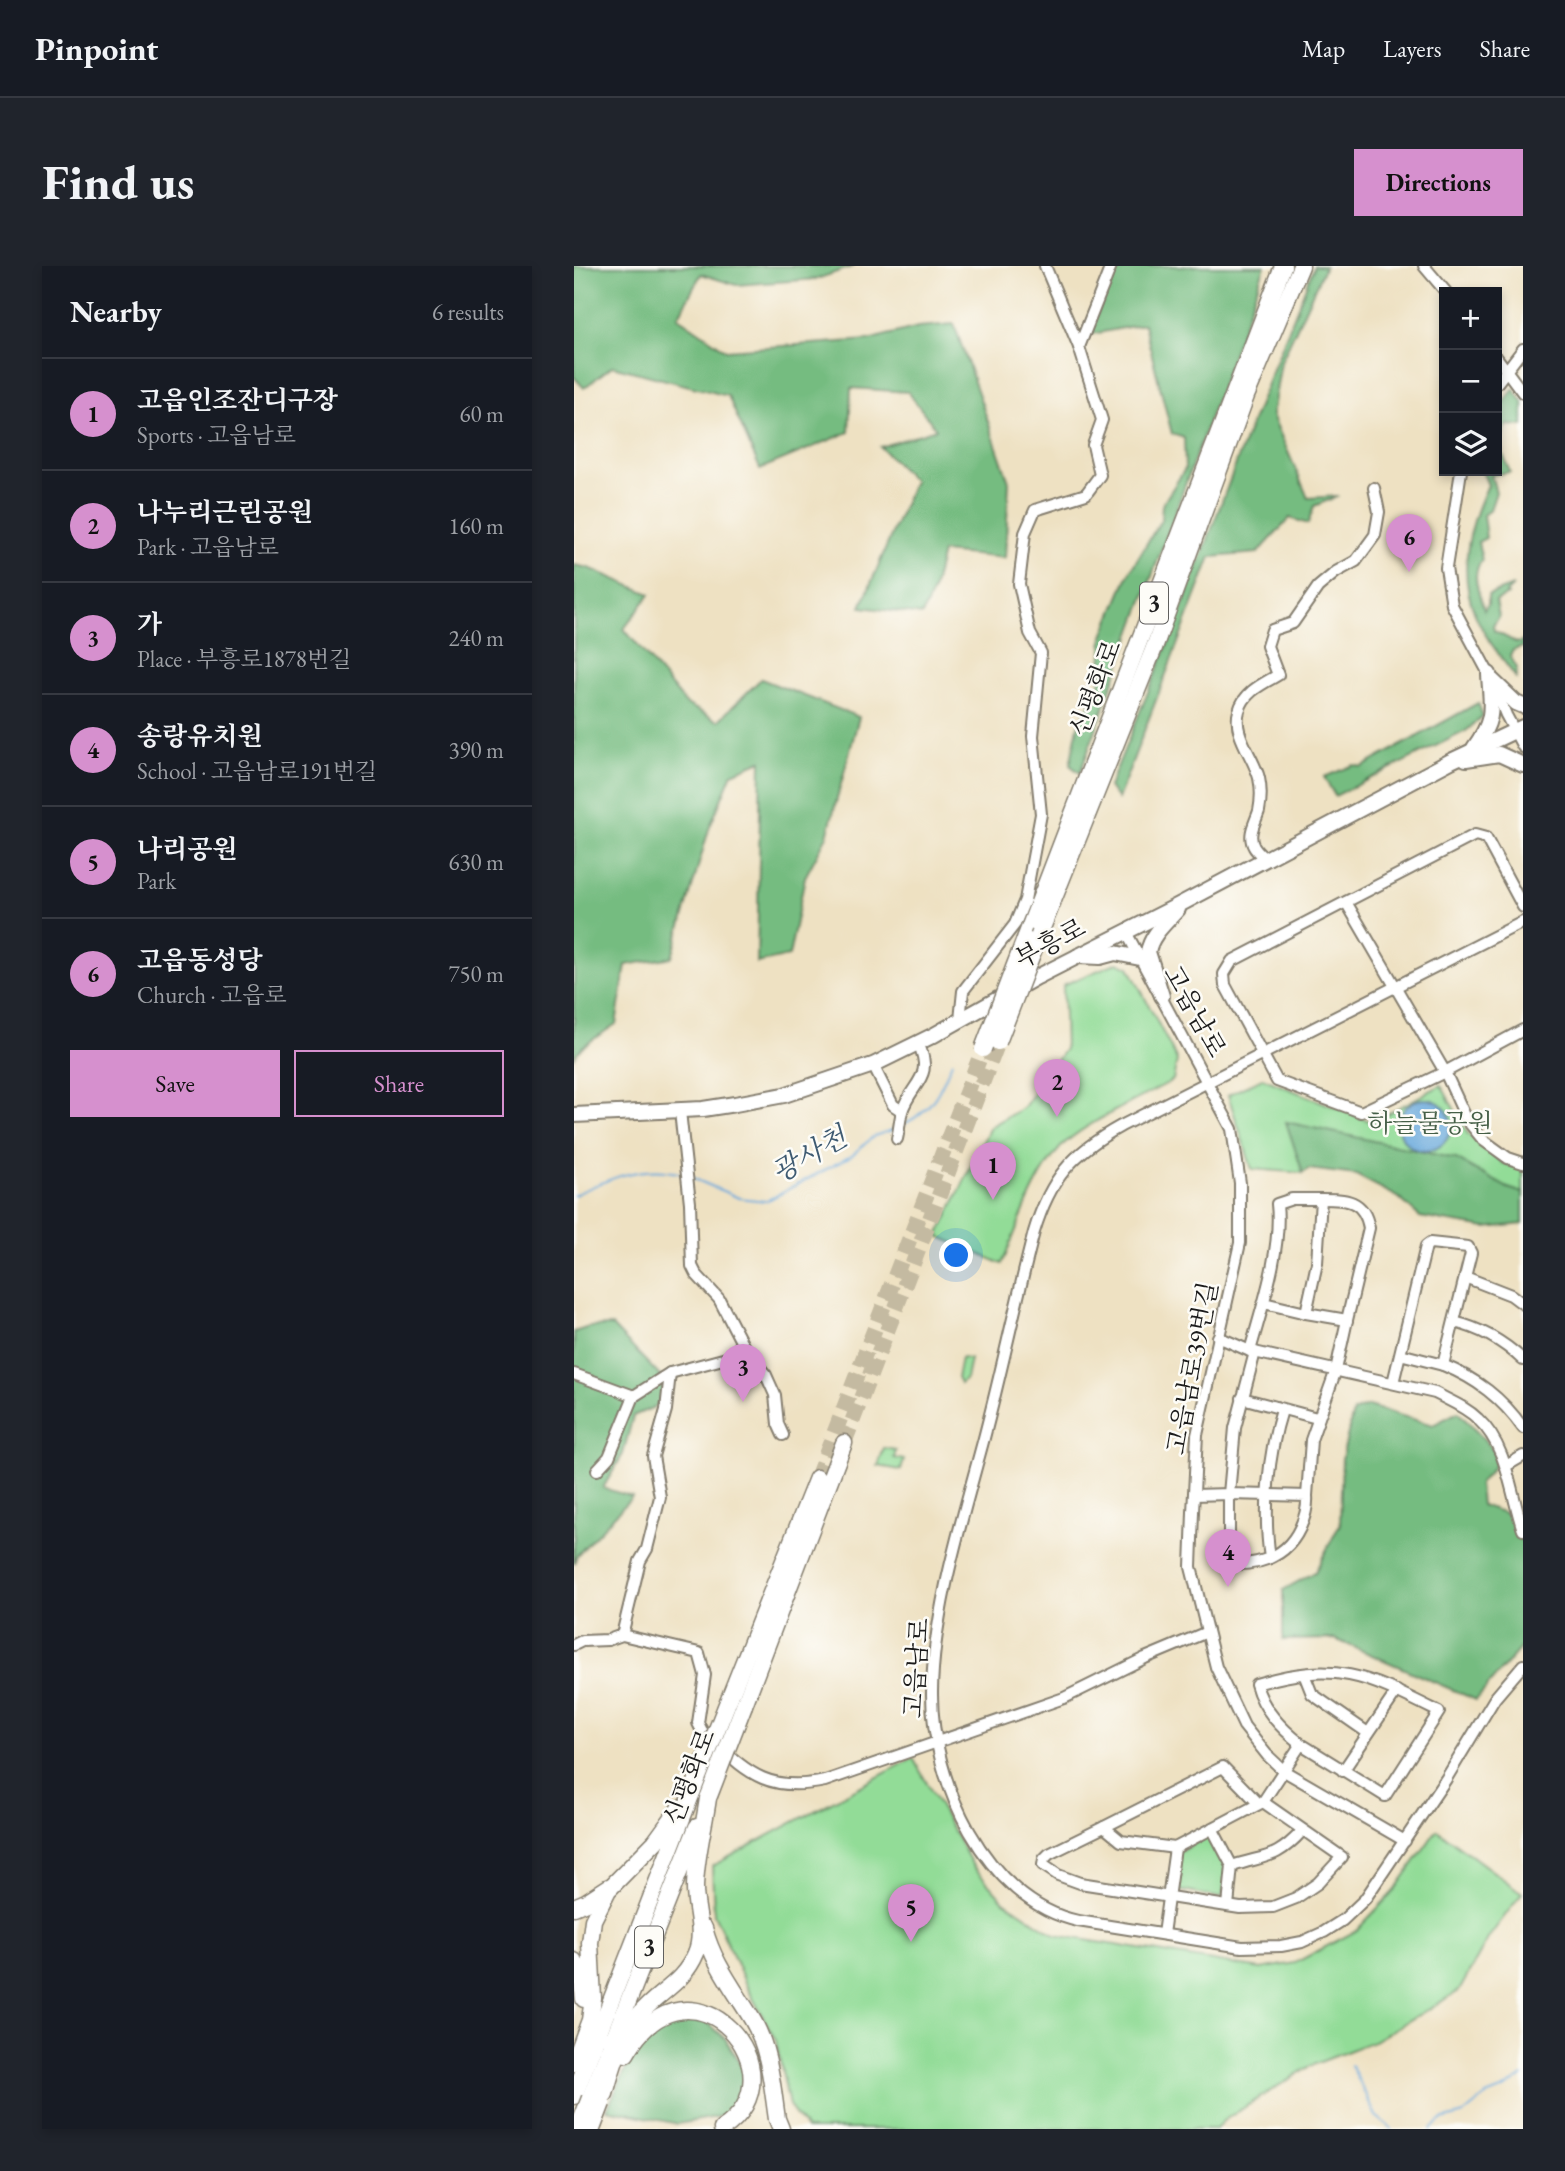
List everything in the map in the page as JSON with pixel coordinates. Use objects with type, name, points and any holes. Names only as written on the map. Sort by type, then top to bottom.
[{"type":"highway","points":[[1257,332],[1277,266]]},
{"type":"highway","name":"신평화로","points":[[990,1045],[1283,266]]},
{"type":"highway","name":"신평화로","points":[[1032,936],[1154,648],[1246,396],[1300,269]]},
{"type":"highway","name":"신평화로","points":[[578,2129],[693,1790],[736,1702],[844,1443]]},
{"type":"highway","name":"신평화로","points":[[589,2096],[709,1797],[736,1702],[817,1478]]},
{"type":"highway","points":[[575,2060],[590,2021],[593,1997],[590,1943],[593,1920],[608,1890],[655,1842],[693,1790]]},
{"type":"highway","points":[[589,2096],[610,2074],[631,2026],[659,1995],[676,1983],[697,1952],[698,1856],[709,1797]]},
{"type":"highway","points":[[574,1907],[617,1881]]},
{"type":"highway","points":[[696,1898],[708,1942],[721,1971],[752,2020],[766,2050],[781,2129]]},
{"type":"highway","points":[[574,1961],[581,1973],[585,2008],[575,2060]]},
{"type":"highway","points":[[592,2129],[589,2096],[633,2042],[651,2024],[671,2012],[703,2011],[720,2019],[737,2038],[750,2060],[751,2079],[747,2103],[732,2122],[722,2129]]},
{"type":"main road","points":[[1491,677],[1516,703],[1523,706]]},
{"type":"main road","points":[[1471,751],[1482,736],[1493,710],[1491,677]]},
{"type":"main road","name":"부흥로","points":[[574,1115],[714,1108],[784,1095],[873,1065],[1077,956],[1519,728]]},
{"type":"main road","points":[[1451,761],[1499,754],[1523,765]]},
{"type":"main road","points":[[1162,996],[1148,952],[1149,946],[1154,934],[1183,903]]},
{"type":"main road","points":[[1077,956],[1100,957],[1115,953],[1140,958]]},
{"type":"street","points":[[960,1020],[962,991],[1015,924],[1025,900],[1041,814],[1033,736],[1041,653],[1030,632],[1019,584],[1025,533],[1035,510],[1086,494],[1100,475],[1093,445],[1102,420],[1079,347],[1045,266]]},
{"type":"street","points":[[1079,347],[1111,266]]},
{"type":"street","points":[[1424,266],[1442,287]]},
{"type":"street","points":[[1502,376],[1523,349]]},
{"type":"street","points":[[1502,365],[1523,393]]},
{"type":"street","points":[[1460,476],[1446,568],[1452,606],[1519,728],[1523,747]]},
{"type":"street","points":[[1265,859],[1253,847],[1251,829],[1259,810],[1259,775],[1241,738],[1237,714],[1253,689],[1278,675],[1267,646],[1272,631],[1293,622],[1318,587],[1336,572],[1356,561],[1375,535],[1379,512],[1374,488]]},
{"type":"street","name":"고읍남로","points":[[1523,906],[1486,838],[1475,835],[1233,961],[1224,974],[1225,985],[1277,1081],[1361,1112],[1445,1072],[1523,1030]]},
{"type":"street","points":[[1346,902],[1445,1072],[1467,1120],[1483,1140],[1508,1158],[1523,1163]]},
{"type":"street","points":[[1208,1082],[1523,922]]},
{"type":"street","name":"고읍남로","points":[[1126,932],[1208,1082],[1093,1142],[1065,1168],[1042,1207],[1028,1252],[949,1573],[933,1678],[932,1709],[936,1741],[948,1785],[962,1816],[991,1863],[1024,1898],[1066,1918],[1242,1947],[1282,1946],[1302,1942],[1324,1933],[1343,1920],[1365,1899],[1495,1698],[1523,1665]]},
{"type":"street","points":[[897,1139],[902,1111],[922,1073],[925,1057],[918,1043]]},
{"type":"street","points":[[873,1065],[893,1105],[902,1111]]},
{"type":"street","name":"고읍남로39번길","points":[[1208,1082],[1232,1129],[1240,1183],[1240,1243],[1197,1435],[1194,1495],[1191,1567],[1216,1667],[1244,1726],[1284,1771],[1405,1841]]},
{"type":"street","points":[[680,1111],[690,1203],[692,1266],[719,1299],[746,1351],[771,1385],[777,1404],[778,1424],[783,1435]]},
{"type":"street","points":[[1292,1199],[1342,1199],[1353,1202],[1367,1216],[1369,1228],[1336,1370],[1311,1440],[1305,1517],[1287,1549],[1252,1564],[1233,1564],[1228,1540],[1234,1438],[1264,1303],[1275,1246],[1277,1204],[1292,1199]]},
{"type":"street","points":[[1306,1312],[1317,1263],[1321,1199]]},
{"type":"street","points":[[1393,1383],[1426,1246],[1430,1243],[1468,1247],[1471,1253],[1443,1365]]},
{"type":"street","points":[[1465,1277],[1511,1295],[1523,1304]]},
{"type":"street","points":[[1264,1303],[1347,1320]]},
{"type":"street","points":[[1454,1322],[1469,1325],[1492,1337],[1523,1360]]},
{"type":"street","points":[[1218,1337],[1253,1351],[1435,1393],[1469,1412],[1493,1437],[1506,1466],[1523,1530]]},
{"type":"street","points":[[597,1470],[609,1457],[634,1396],[670,1373],[746,1351]]},
{"type":"street","points":[[1400,1354],[1443,1365],[1468,1375],[1482,1384],[1513,1413],[1523,1429]]},
{"type":"street","points":[[622,1635],[640,1561],[647,1549],[660,1497],[653,1456],[666,1410],[670,1373]]},
{"type":"street","points":[[574,1374],[634,1396]]},
{"type":"street","points":[[1242,1398],[1317,1418]]},
{"type":"street","points":[[1513,1413],[1523,1407]]},
{"type":"street","points":[[1270,1558],[1266,1524],[1268,1495],[1274,1435],[1282,1410]]},
{"type":"street","points":[[1506,1466],[1523,1456]]},
{"type":"street","points":[[1194,1495],[1307,1496]]},
{"type":"street","points":[[574,1645],[622,1635],[699,1653],[705,1675],[698,1723],[702,1731],[760,1778],[778,1784],[801,1786],[825,1781],[1064,1698],[1145,1658],[1207,1632]]},
{"type":"street","points":[[1345,1672],[1397,1691],[1439,1712],[1385,1796],[1301,1744],[1281,1727],[1263,1701],[1256,1684],[1304,1674],[1345,1672]]},
{"type":"street","points":[[1304,1674],[1312,1694],[1368,1733]]},
{"type":"street","points":[[1343,1771],[1397,1691]]},
{"type":"street","points":[[1104,1827],[1121,1841],[1175,1848],[1261,1803],[1301,1744]]},
{"type":"street","points":[[1223,1767],[1261,1803],[1342,1857],[1318,1883],[1296,1898],[1273,1907],[1240,1908],[1080,1883],[1058,1875],[1043,1865],[1049,1854],[1104,1827],[1223,1767]]},
{"type":"street","points":[[1212,1828],[1232,1866],[1228,1906]]},
{"type":"street","points":[[1232,1866],[1273,1856],[1289,1846],[1302,1831]]},
{"type":"street","points":[[1163,1934],[1175,1848]]},
{"type":"street","points":[[574,2118],[598,2129]]},
{"type":"green space","points":[[574,266],[854,266],[817,279],[736,285],[701,274],[678,317],[726,350],[868,340],[918,327],[954,324],[1009,482],[1005,558],[942,552],[933,590],[922,615],[861,607],[914,481],[880,447],[936,429],[908,392],[851,388],[849,432],[760,469],[728,396],[612,366],[584,388],[574,377]]},
{"type":"green space","points":[[1116,266],[1265,266],[1080,773],[1070,765],[1078,726],[1100,685],[1103,636],[1129,573],[1161,520],[1162,505],[1185,469],[1184,438],[1172,434],[1144,324],[1088,335]]},
{"type":"green space","points":[[1314,266],[1325,266],[1281,362],[1272,415],[1308,498],[1339,496],[1314,506],[1308,524],[1290,518],[1258,553],[1211,557],[1118,799],[1109,787],[1178,619]]},
{"type":"green space","points":[[1514,389],[1523,402],[1523,426],[1507,425],[1502,437],[1502,413],[1502,405]]},
{"type":"green space","points":[[1502,448],[1505,460],[1510,472],[1502,473]]},
{"type":"green space","points":[[1484,476],[1491,476],[1496,492],[1490,510],[1483,515],[1486,538],[1478,542],[1482,560],[1476,578],[1484,610],[1488,604],[1488,595],[1513,586],[1506,593],[1508,595],[1496,601],[1499,617],[1493,626],[1494,631],[1517,643],[1523,641],[1523,647],[1513,650],[1510,656],[1517,668],[1516,678],[1479,623],[1467,581],[1466,565],[1471,532],[1488,485]]},
{"type":"green space","points":[[574,565],[589,568],[650,594],[624,629],[686,704],[718,721],[761,679],[859,717],[827,836],[805,877],[789,956],[757,963],[761,761],[732,773],[709,829],[672,957],[626,965],[616,1024],[582,1047],[574,1057]]},
{"type":"green space","points":[[1478,703],[1483,716],[1466,731],[1335,796],[1324,777],[1354,765],[1362,767]]},
{"type":"green space","points":[[1118,962],[1129,967],[1177,1060],[1173,1080],[1098,1120],[1061,1147],[1034,1188],[1002,1264],[938,1236],[990,1127],[1024,1107],[1065,1049],[1063,985]]},
{"type":"green space","name":"하늘물공원","points":[[1262,1078],[1372,1122],[1441,1085],[1468,1134],[1503,1163],[1523,1169],[1523,1193],[1287,1122],[1303,1173],[1252,1169],[1228,1095]]},
{"type":"green space","points":[[1286,1122],[1456,1159],[1508,1188],[1523,1193],[1523,1224],[1486,1228],[1420,1217],[1398,1197],[1356,1175],[1309,1169],[1303,1173]]},
{"type":"green space","points":[[612,1326],[664,1380],[659,1405],[633,1416],[623,1454],[603,1488],[632,1497],[577,1555],[574,1564],[574,1332],[589,1327]]},
{"type":"green space","points":[[961,1358],[970,1359],[966,1379],[960,1384],[957,1378]]},
{"type":"green space","points":[[1368,1406],[1433,1425],[1458,1412],[1494,1450],[1494,1466],[1479,1484],[1481,1505],[1511,1515],[1523,1543],[1523,1645],[1476,1700],[1335,1639],[1283,1640],[1283,1590],[1315,1572],[1340,1524],[1342,1458],[1353,1412]]},
{"type":"green space","points":[[884,1448],[896,1450],[894,1458],[904,1460],[901,1470],[878,1466]]},
{"type":"green space","points":[[913,1758],[973,1866],[1004,1901],[1055,1935],[1261,1969],[1295,1963],[1356,1931],[1394,1891],[1437,1830],[1522,1893],[1489,1937],[1459,1991],[1374,2041],[1310,2066],[1223,2121],[1216,2129],[806,2129],[789,2106],[776,2041],[748,1989],[714,1914],[712,1866]]},
{"type":"green space","points":[[1210,1835],[1228,1867],[1222,1898],[1172,1889],[1179,1852]]},
{"type":"green space","points":[[676,2020],[706,2021],[725,2038],[745,2073],[740,2095],[727,2115],[678,2124],[607,2109],[634,2052]]},
{"type":"water","points":[[1425,1099],[1435,1101],[1443,1107],[1449,1115],[1449,1135],[1443,1143],[1435,1149],[1425,1151],[1415,1149],[1407,1143],[1401,1135],[1399,1125],[1401,1115],[1407,1107],[1415,1101]]},
{"type":"waterway","name":"광사천","points":[[906,1123],[930,1105],[952,1062]]},
{"type":"waterway","name":"광사천","points":[[690,1177],[739,1198],[766,1201],[851,1156],[874,1136],[895,1129]]},
{"type":"waterway","name":"광사천","points":[[574,1195],[626,1174],[653,1170],[682,1174]]},
{"type":"waterway","points":[[1351,2065],[1376,2116],[1392,2129]]},
{"type":"waterway","points":[[1431,2129],[1442,2120],[1464,2114],[1486,2096],[1504,2089],[1523,2076]]},
{"type":"tunnel","points":[[844,1443],[998,1042]]},
{"type":"tunnel","points":[[817,1478],[983,1049]]},
{"type":"place","name":"고읍동성당","points":[[1409,572]]},
{"type":"place","name":"나누리근린공원","points":[[1057,1117]]},
{"type":"place","name":"고읍인조잔디구장","points":[[993,1200]]},
{"type":"place","name":"가","points":[[743,1402]]},
{"type":"place","name":"송랑유치원","points":[[1228,1587]]},
{"type":"place","name":"나리공원","points":[[911,1942]]}]
